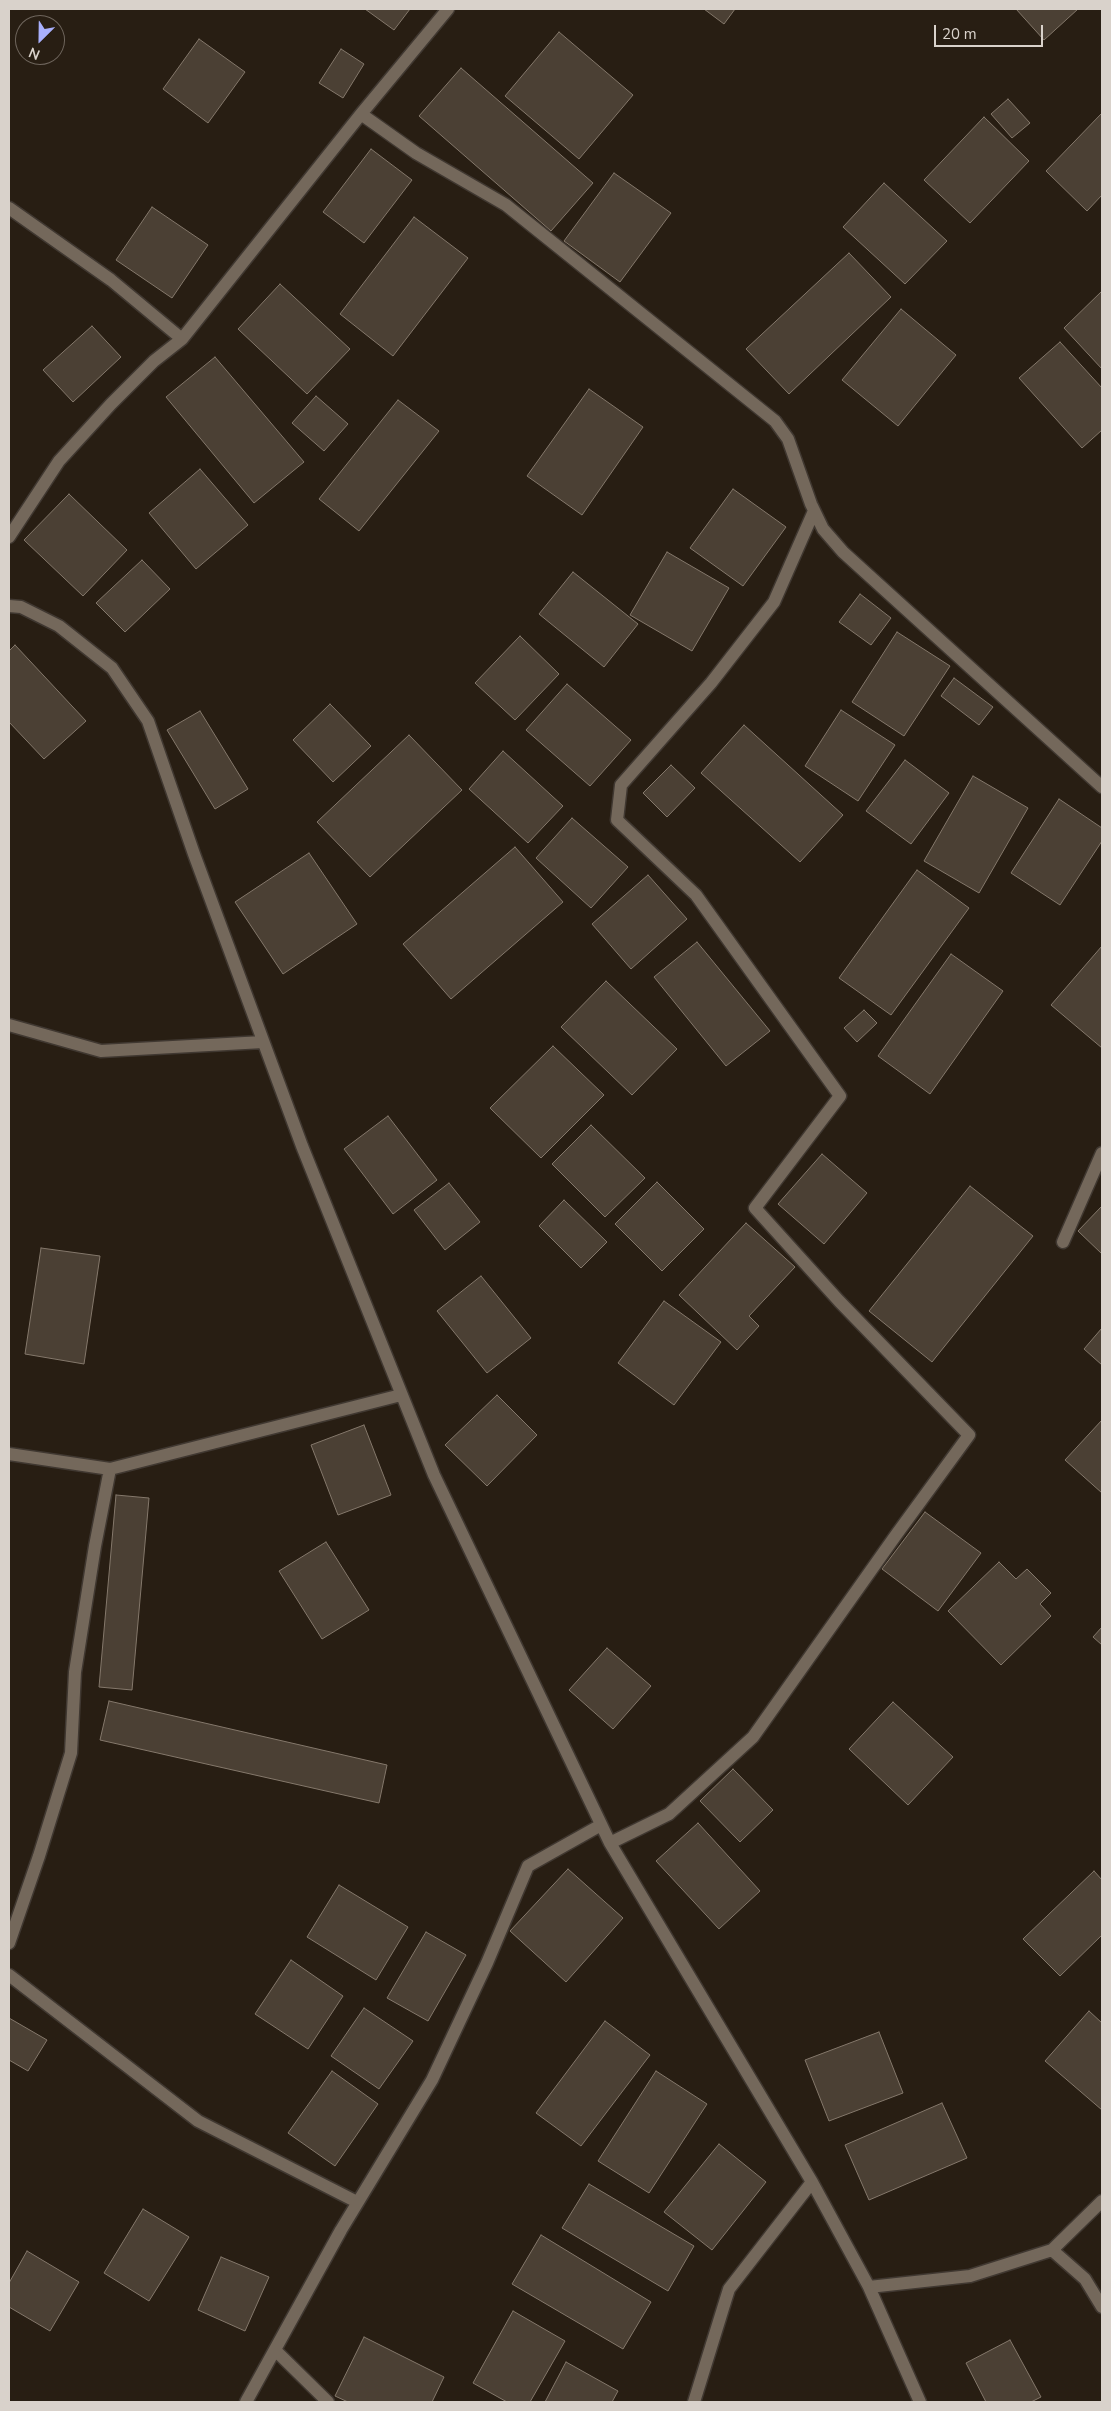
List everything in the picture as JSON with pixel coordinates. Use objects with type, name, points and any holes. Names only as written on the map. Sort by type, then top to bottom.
[{"type":"street","points":[[11,531],[59,461],[110,404],[154,361],[182,339],[361,114],[448,9]]},
{"type":"street","points":[[361,114],[416,153],[506,205],[775,421],[788,439],[814,511],[823,529],[842,552],[1102,787]]},
{"type":"street","points":[[9,208],[111,280],[182,339]]},
{"type":"street","points":[[610,1842],[669,1814],[753,1738],[896,1535],[970,1435],[839,1301],[754,1208],[840,1096],[696,895],[617,820],[622,785],[711,683],[774,602],[814,511]]},
{"type":"street","points":[[9,606],[21,607],[59,626],[112,668],[148,721],[194,854],[302,1146],[434,1475],[601,1825],[812,2182],[869,2287],[920,2402]]},
{"type":"street","points":[[9,1025],[102,1051],[263,1042]]},
{"type":"street","points":[[1063,1242],[1102,1153]]},
{"type":"street","points":[[9,1454],[110,1468],[401,1395]]},
{"type":"street","points":[[9,1943],[39,1856],[71,1753],[75,1672],[95,1546],[110,1468]]},
{"type":"street","points":[[246,2402],[357,2202],[432,2080],[487,1963],[528,1866],[601,1825]]},
{"type":"street","points":[[9,1975],[198,2121],[357,2202]]},
{"type":"street","points":[[694,2402],[728,2289],[812,2182]]},
{"type":"street","points":[[869,2287],[970,2276],[1052,2250],[1102,2202]]},
{"type":"street","points":[[1052,2250],[1085,2279],[1102,2307]]},
{"type":"street","points":[[274,2350],[328,2402]]},
{"type":"building","points":[[365,9],[410,9],[394,30]]},
{"type":"building","points":[[704,9],[735,9],[724,24]]},
{"type":"building","points":[[1016,9],[1078,9],[1044,40]]},
{"type":"building","points":[[559,32],[633,95],[579,159],[505,96]]},
{"type":"building","points":[[199,39],[245,72],[208,123],[163,89]]},
{"type":"building","points":[[341,49],[364,64],[343,98],[319,83]]},
{"type":"building","points":[[461,68],[593,183],[551,231],[419,116]]},
{"type":"building","points":[[1008,99],[1030,123],[1012,138],[991,114]]},
{"type":"building","points":[[1102,113],[1102,195],[1087,211],[1046,171]]},
{"type":"building","points":[[984,117],[1029,161],[970,223],[924,180]]},
{"type":"building","points":[[371,149],[412,180],[364,243],[323,212]]},
{"type":"building","points":[[614,173],[671,213],[620,282],[564,241]]},
{"type":"building","points":[[884,183],[947,241],[905,284],[843,227]]},
{"type":"building","points":[[152,207],[208,245],[172,298],[116,260]]},
{"type":"building","points":[[414,217],[468,258],[393,356],[340,314]]},
{"type":"building","points":[[849,253],[891,297],[789,394],[746,349]]},
{"type":"building","points":[[280,284],[350,349],[307,394],[238,329]]},
{"type":"building","points":[[1102,291],[1102,369],[1064,328]]},
{"type":"building","points":[[901,309],[956,355],[898,426],[842,380]]},
{"type":"building","points":[[92,326],[121,357],[73,402],[43,370]]},
{"type":"building","points":[[1060,342],[1102,388],[1102,430],[1082,448],[1019,378]]},
{"type":"building","points":[[215,357],[304,462],[254,503],[166,397]]},
{"type":"building","points":[[589,389],[643,427],[582,515],[527,476]]},
{"type":"building","points":[[316,396],[348,424],[324,451],[292,423]]},
{"type":"building","points":[[398,400],[439,431],[359,531],[319,499]]},
{"type":"building","points":[[200,469],[248,525],[196,569],[149,513]]},
{"type":"building","points":[[733,489],[786,527],[743,586],[690,548]]},
{"type":"building","points":[[69,494],[127,550],[83,596],[24,540]]},
{"type":"building","points":[[667,552],[729,588],[692,651],[630,615]]},
{"type":"building","points":[[142,560],[170,589],[125,632],[96,603]]},
{"type":"building","points":[[573,572],[638,624],[604,667],[539,614]]},
{"type":"building","points":[[860,594],[891,618],[871,645],[839,622]]},
{"type":"building","points":[[897,632],[950,666],[904,736],[852,702]]},
{"type":"building","points":[[520,636],[559,674],[515,720],[475,683]]},
{"type":"building","points":[[15,645],[86,721],[44,759],[9,722],[9,651]]},
{"type":"building","points":[[954,678],[993,707],[979,725],[941,696]]},
{"type":"building","points":[[567,684],[631,740],[590,786],[526,730]]},
{"type":"building","points":[[330,704],[371,746],[333,782],[293,740]]},
{"type":"building","points":[[841,710],[895,745],[858,801],[805,766]]},
{"type":"building","points":[[200,711],[248,789],[215,809],[167,730]]},
{"type":"building","points":[[744,725],[843,815],[800,862],[701,773]]},
{"type":"building","points":[[409,735],[462,790],[370,877],[317,822]]},
{"type":"building","points":[[503,751],[563,806],[528,843],[469,789]]},
{"type":"building","points":[[905,760],[949,793],[911,844],[866,811]]},
{"type":"building","points":[[671,765],[695,788],[667,817],[643,793]]},
{"type":"building","points":[[973,776],[1028,808],[979,893],[924,861]]},
{"type":"building","points":[[1059,799],[1102,828],[1102,841],[1060,905],[1011,873]]},
{"type":"building","points":[[572,818],[628,867],[591,908],[536,858]]},
{"type":"building","points":[[515,847],[563,902],[451,999],[403,944]]},
{"type":"building","points":[[309,853],[357,924],[283,974],[235,902]]},
{"type":"building","points":[[917,870],[969,908],[891,1015],[839,978]]},
{"type":"building","points":[[648,875],[687,919],[631,969],[592,924]]},
{"type":"building","points":[[697,942],[770,1031],[726,1066],[654,977]]},
{"type":"building","points":[[1102,946],[1102,1048],[1051,1005]]},
{"type":"building","points":[[951,954],[1003,991],[930,1094],[878,1056]]},
{"type":"building","points":[[606,981],[677,1049],[632,1095],[561,1027]]},
{"type":"building","points":[[864,1010],[877,1023],[857,1042],[844,1028]]},
{"type":"building","points":[[553,1046],[604,1095],[541,1158],[490,1108]]},
{"type":"building","points":[[388,1116],[437,1180],[393,1214],[344,1149]]},
{"type":"building","points":[[591,1125],[645,1178],[605,1217],[552,1164]]},
{"type":"building","points":[[822,1154],[867,1193],[824,1244],[778,1204]]},
{"type":"building","points":[[657,1182],[704,1229],[662,1271],[615,1224]]},
{"type":"building","points":[[449,1183],[480,1222],[445,1250],[414,1210]]},
{"type":"building","points":[[970,1186],[1033,1236],[932,1362],[869,1311]]},
{"type":"building","points":[[564,1200],[607,1242],[581,1268],[539,1226]]},
{"type":"building","points":[[1102,1206],[1102,1254],[1078,1231]]},
{"type":"building","points":[[746,1223],[795,1267],[749,1316],[759,1326],[737,1350],[679,1295]]},
{"type":"building","points":[[41,1248],[100,1256],[84,1364],[25,1354]]},
{"type":"building","points":[[481,1276],[531,1338],[487,1373],[437,1311]]},
{"type":"building","points":[[664,1301],[721,1342],[674,1405],[618,1363]]},
{"type":"building","points":[[1102,1328],[1102,1365],[1084,1349]]},
{"type":"building","points":[[497,1395],[537,1435],[487,1486],[445,1445]]},
{"type":"building","points":[[1102,1420],[1102,1493],[1065,1460]]},
{"type":"building","points":[[364,1425],[391,1495],[338,1515],[311,1445]]},
{"type":"building","points":[[116,1495],[149,1498],[132,1690],[99,1687]]},
{"type":"building","points":[[925,1512],[981,1553],[938,1611],[882,1569]]},
{"type":"building","points":[[326,1542],[369,1610],[322,1639],[279,1571]]},
{"type":"building","points":[[999,1562],[1016,1579],[1027,1569],[1051,1593],[1040,1604],[1051,1616],[1001,1665],[948,1611]]},
{"type":"building","points":[[1102,1627],[1102,1645],[1093,1637]]},
{"type":"building","points":[[607,1648],[651,1686],[613,1729],[569,1690]]},
{"type":"building","points":[[109,1701],[387,1765],[379,1803],[100,1740]]},
{"type":"building","points":[[893,1702],[953,1757],[908,1805],[849,1749]]},
{"type":"building","points":[[733,1769],[773,1810],[740,1842],[700,1801]]},
{"type":"building","points":[[698,1823],[760,1891],[719,1929],[656,1861]]},
{"type":"building","points":[[568,1869],[623,1918],[566,1982],[510,1931]]},
{"type":"building","points":[[1094,1871],[1102,1880],[1102,1935],[1060,1976],[1023,1939]]},
{"type":"building","points":[[339,1885],[408,1927],[376,1980],[307,1937]]},
{"type":"building","points":[[426,1932],[466,1955],[428,2021],[387,1998]]},
{"type":"building","points":[[291,1960],[343,1996],[308,2049],[255,2014]]},
{"type":"building","points":[[364,2008],[413,2041],[379,2089],[331,2056]]},
{"type":"building","points":[[1089,2011],[1102,2023],[1102,2110],[1045,2061]]},
{"type":"building","points":[[9,2018],[47,2040],[28,2071],[9,2060]]},
{"type":"building","points":[[605,2021],[650,2055],[581,2146],[536,2113]]},
{"type":"building","points":[[879,2032],[903,2093],[829,2121],[805,2060]]},
{"type":"building","points":[[332,2071],[378,2104],[335,2166],[288,2133]]},
{"type":"building","points":[[656,2071],[707,2104],[649,2193],[598,2161]]},
{"type":"building","points":[[942,2103],[967,2158],[869,2200],[845,2145]]},
{"type":"building","points":[[719,2144],[766,2182],[712,2250],[664,2212]]},
{"type":"building","points":[[589,2184],[694,2246],[668,2291],[562,2228]]},
{"type":"building","points":[[143,2209],[189,2237],[149,2301],[104,2273]]},
{"type":"building","points":[[541,2235],[651,2302],[623,2349],[512,2284]]},
{"type":"building","points":[[27,2251],[79,2282],[50,2331],[9,2307],[9,2283]]},
{"type":"building","points":[[221,2257],[269,2277],[245,2331],[198,2310]]},
{"type":"building","points":[[513,2311],[565,2341],[530,2402],[507,2402],[473,2383]]},
{"type":"building","points":[[364,2337],[444,2377],[432,2402],[348,2402],[335,2396]]},
{"type":"building","points":[[1010,2340],[1041,2397],[1031,2402],[986,2402],[966,2363]]},
{"type":"building","points":[[566,2362],[618,2391],[612,2402],[545,2402]]}]
